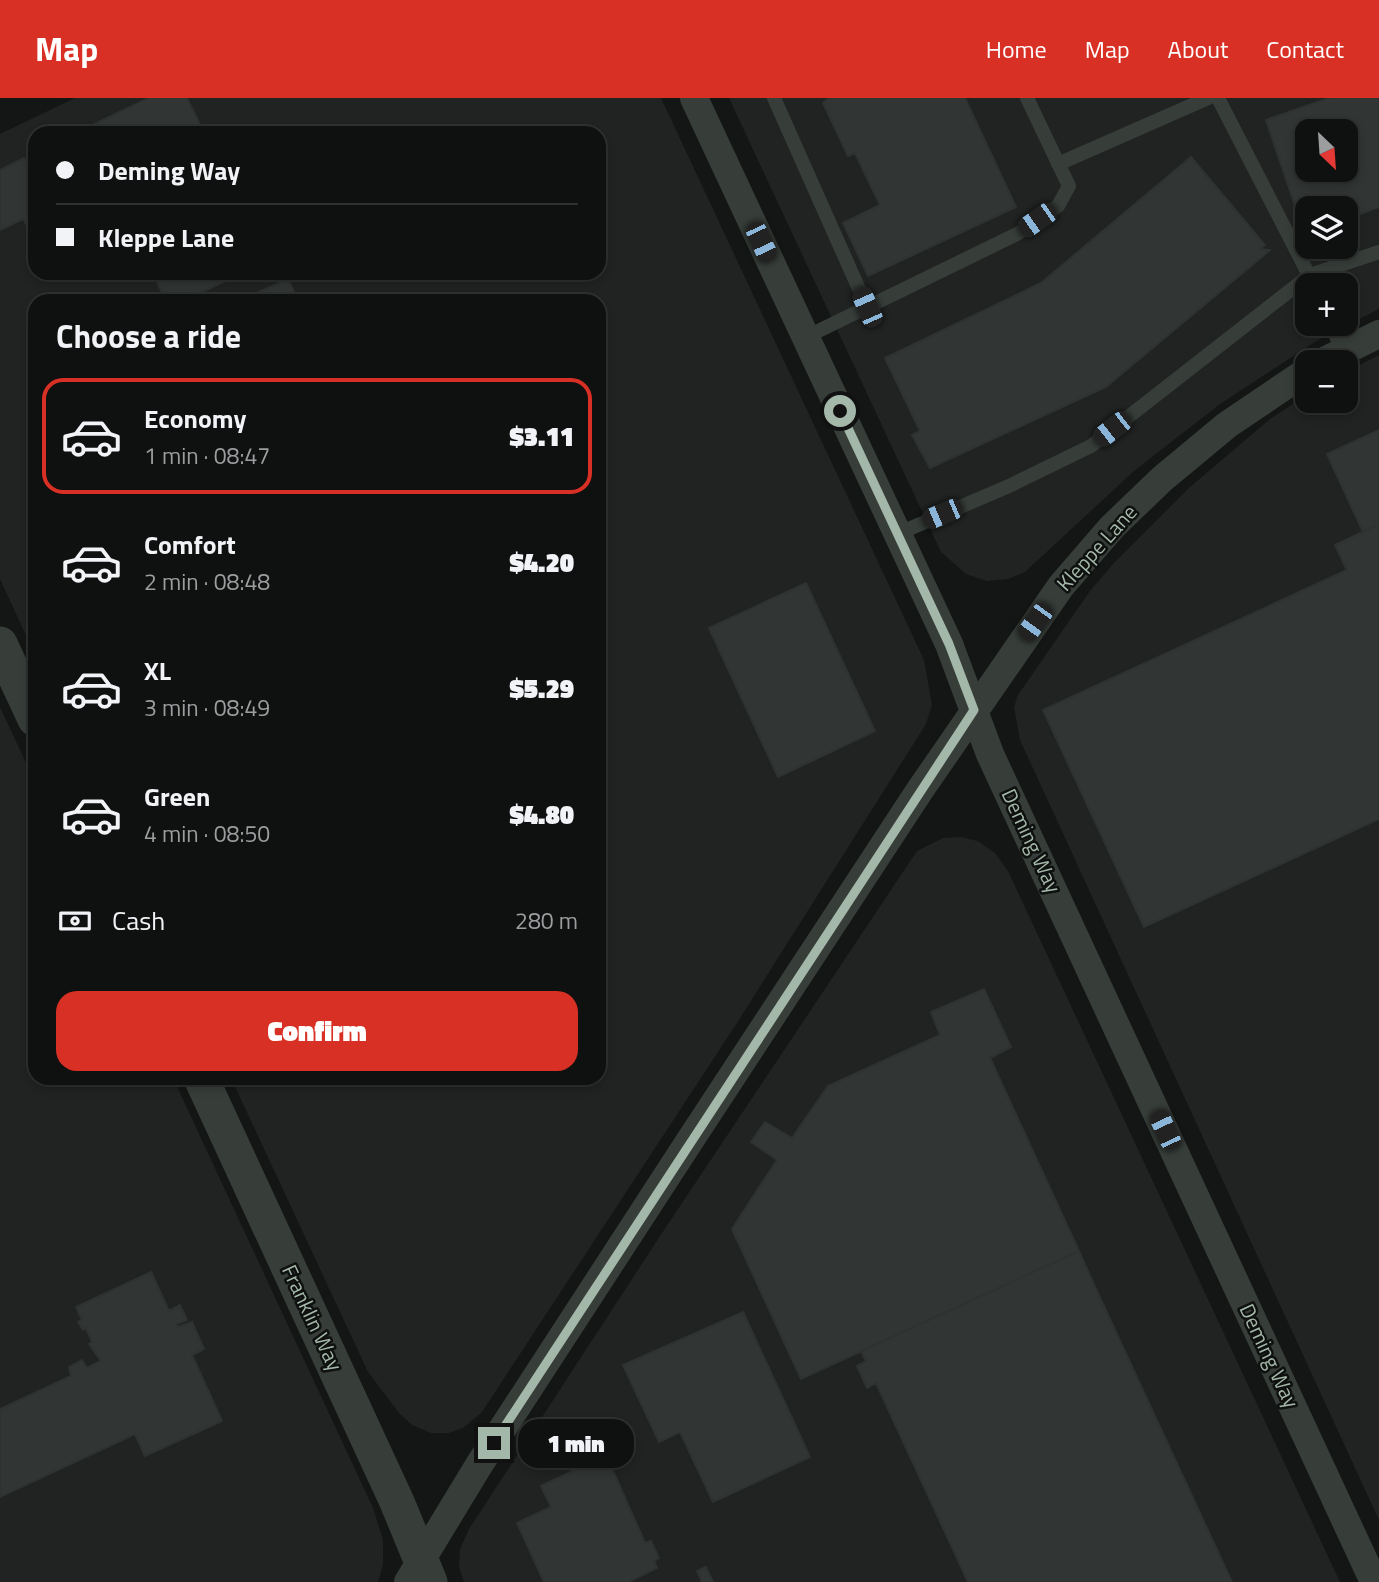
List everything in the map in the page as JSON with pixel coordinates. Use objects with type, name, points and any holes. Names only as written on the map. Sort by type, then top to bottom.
[{"type":"street","name":"Deming Way","points":[[694,98],[949,644],[996,766],[1374,1582]]},
{"type":"street","points":[[1346,350],[1379,334]]},
{"type":"street","name":"Kleppe Lane","points":[[419,1575],[694,1133],[974,710],[1061,586],[1112,527],[1162,479],[1227,425],[1295,379]]},
{"type":"street","points":[[0,644],[28,704]]},
{"type":"street","name":"Franklin Way","points":[[204,1085],[397,1502],[419,1575]]},
{"type":"lane","points":[[774,98],[867,307]]},
{"type":"lane","points":[[806,337],[1017,234],[1058,205],[1069,186],[1027,98]]},
{"type":"lane","points":[[1058,164],[1208,98]]},
{"type":"lane","points":[[1217,98],[1308,273]]},
{"type":"lane","points":[[1329,273],[1379,252]]},
{"type":"lane","points":[[897,534],[1009,486],[1091,446],[1295,293]]},
{"type":"shaded area","points":[[75,98],[661,98],[924,660],[932,705],[926,724],[735,1026],[482,1412],[463,1428],[449,1433],[431,1433],[412,1425],[399,1413],[368,1372],[234,1085],[606,1085],[606,294],[28,294],[28,640],[0,579],[0,134]]},
{"type":"shaded area","points":[[729,98],[1379,98],[1379,309],[1358,320],[1358,273],[1295,273],[1295,336],[1326,336],[1303,350],[1295,350],[1295,355],[1220,404],[1134,471],[1025,572],[1008,579],[987,581],[966,574],[941,552]]},
{"type":"shaded area","points":[[1379,355],[1379,1520],[1020,740],[1014,707],[1018,695],[1090,591],[1112,565],[1190,487],[1270,419],[1295,403],[1295,413],[1358,413],[1358,366]]},
{"type":"shaded area","points":[[0,707],[28,767],[28,1085],[176,1085],[373,1508],[383,1540],[383,1565],[378,1582],[0,1582]]},
{"type":"shaded area","points":[[960,837],[978,841],[995,853],[1008,871],[1340,1582],[464,1582],[459,1567],[460,1549],[469,1529],[664,1230],[917,851],[943,838]]},
{"type":"building","points":[[149,98],[187,98],[201,126],[90,126]]},
{"type":"building","points":[[829,98],[965,98],[1016,207],[868,276],[843,223],[880,205],[855,153],[848,156],[823,103]]},
{"type":"building","points":[[1329,98],[1379,98],[1379,207],[1358,215],[1358,196],[1295,196],[1295,205],[1266,120]]},
{"type":"building","points":[[1191,157],[1265,245],[1260,249],[1270,250],[1106,387],[930,468],[912,435],[920,431],[885,358],[1041,283]]},
{"type":"building","points":[[24,158],[28,166],[28,227],[23,219],[0,230],[0,170]]},
{"type":"building","points":[[156,280],[227,280],[198,294],[163,294]]},
{"type":"building","points":[[288,280],[295,294],[255,294]]},
{"type":"building","points":[[1379,430],[1379,524],[1363,532],[1327,454]]},
{"type":"building","points":[[1379,524],[1379,819],[1144,927],[1043,710],[1347,570],[1335,545]]},
{"type":"building","points":[[806,583],[875,731],[778,777],[709,628]]},
{"type":"building","points":[[984,989],[1011,1047],[990,1058],[1079,1251],[801,1379],[732,1229],[777,1160],[751,1142],[765,1122],[792,1138],[828,1086],[940,1035],[931,1012]]},
{"type":"building","points":[[1079,1251],[1232,1582],[968,1582],[876,1383],[867,1388],[857,1366],[866,1361],[861,1351]]},
{"type":"building","points":[[151,1272],[169,1311],[180,1305],[187,1320],[176,1324],[178,1327],[192,1322],[204,1349],[192,1355],[222,1421],[145,1456],[135,1434],[0,1497],[0,1409],[71,1376],[69,1367],[82,1360],[87,1368],[101,1361],[89,1344],[92,1342],[86,1328],[83,1330],[78,1322],[82,1320],[76,1307]]},
{"type":"building","points":[[743,1312],[810,1457],[713,1502],[680,1432],[659,1442],[623,1365]]},
{"type":"building","points":[[606,1455],[645,1543],[651,1541],[659,1558],[654,1561],[657,1568],[628,1582],[544,1582],[517,1523],[551,1507],[541,1486]]},
{"type":"building","points":[[706,1567],[713,1582],[702,1582],[697,1571]]},
{"type":"route","points":[[494,1443],[974,710],[949,644],[840,411]]}]
